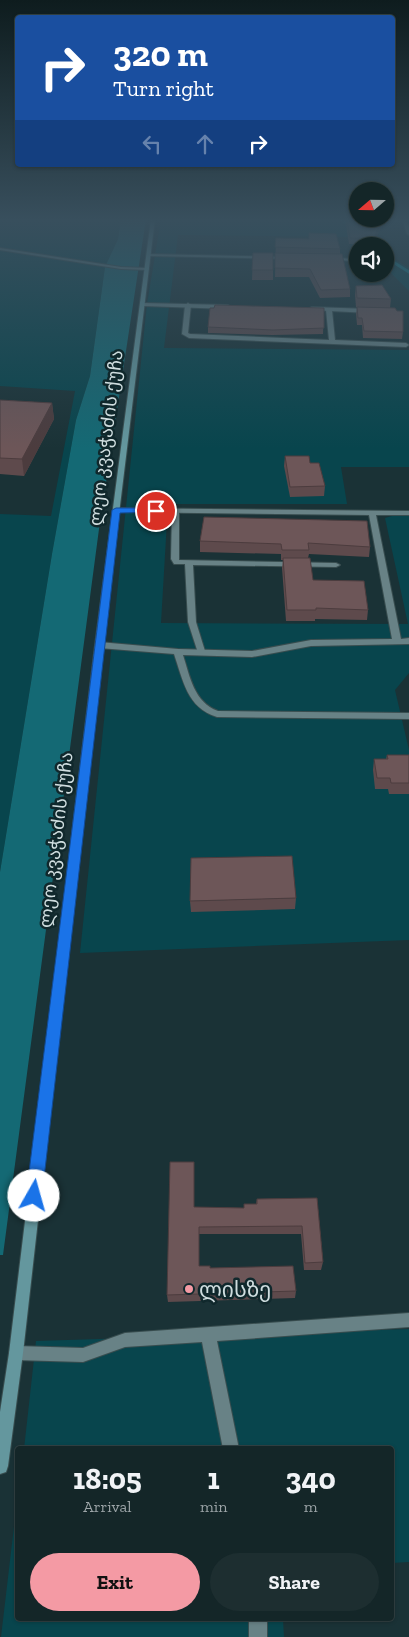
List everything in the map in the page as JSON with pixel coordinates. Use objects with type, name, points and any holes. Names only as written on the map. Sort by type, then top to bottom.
[{"type":"main road","name":"ლეო კვაჭაძის ქუჩა","points":[[0,1466],[16,1353],[99,645],[145,295]]},
{"type":"street","points":[[144,304],[235,307]]},
{"type":"street","points":[[188,305],[185,334],[189,336],[406,345]]},
{"type":"street","points":[[301,309],[376,311]]},
{"type":"street","points":[[329,310],[332,342]]},
{"type":"street","points":[[116,510],[409,513]]},
{"type":"street","points":[[176,511],[174,559],[177,562],[336,565]]},
{"type":"street","points":[[372,512],[397,641]]},
{"type":"street","points":[[189,563],[192,622],[201,651]]},
{"type":"street","points":[[99,645],[178,652],[201,651],[252,654],[311,643],[409,641]]},
{"type":"street","points":[[178,652],[194,701],[206,711],[226,714],[409,716]]},
{"type":"street","points":[[16,1353],[83,1355],[125,1340],[409,1320]]},
{"type":"street","points":[[208,1335],[230,1446]]},
{"type":"street","points":[[258,1621],[258,1637]]},
{"type":"shaded area","points":[[0,295],[101,295],[90,376],[76,420],[52,554],[0,872],[0,514],[51,516],[75,391],[0,386]]},
{"type":"shaded area","points":[[101,295],[134,295],[99,529],[3,1255],[0,1255],[0,872],[76,420],[90,376]]},
{"type":"shaded area","points":[[148,295],[171,295],[164,348],[409,350],[409,467],[341,467],[347,504],[168,504],[161,623],[408,624],[385,518],[409,511],[409,673],[395,690],[409,750],[409,940],[80,953]]},
{"type":"shaded area","points":[[409,1329],[409,1562],[394,1563],[394,1446],[24,1446],[36,1341]]},
{"type":"shaded area","points":[[15,1518],[15,1621],[283,1621],[284,1637],[1,1637]]},
{"type":"building","points":[[357,295],[389,295],[391,299],[357,298]]},
{"type":"building","points":[[215,305],[324,308],[324,328],[273,330],[208,327],[210,308],[214,308]]},
{"type":"building","points":[[357,307],[395,308],[397,311],[403,311],[403,332],[364,331],[362,318],[358,318]]},
{"type":"building","points":[[0,400],[52,403],[22,459],[0,458]]},
{"type":"building","points":[[285,456],[309,456],[310,463],[319,463],[325,486],[290,487]]},
{"type":"building","points":[[204,517],[367,521],[370,547],[308,543],[309,550],[282,550],[281,544],[200,541]]},
{"type":"building","points":[[283,558],[310,558],[313,580],[364,581],[368,610],[316,608],[316,610],[287,610]]},
{"type":"building","points":[[387,755],[409,755],[409,783],[391,783],[390,778],[377,778],[374,759],[388,759]]},
{"type":"building","points":[[292,856],[296,898],[190,901],[191,858]]},
{"type":"building","points":[[170,1162],[194,1162],[194,1207],[244,1208],[244,1204],[257,1204],[257,1199],[317,1198],[323,1262],[305,1263],[302,1226],[199,1227],[199,1266],[210,1266],[210,1268],[293,1266],[296,1291],[167,1295]]},
{"type":"place","name":"ლისზე","points":[[189,1289]]},
{"type":"route","points":[[34,1196],[116,510],[156,511]]}]
